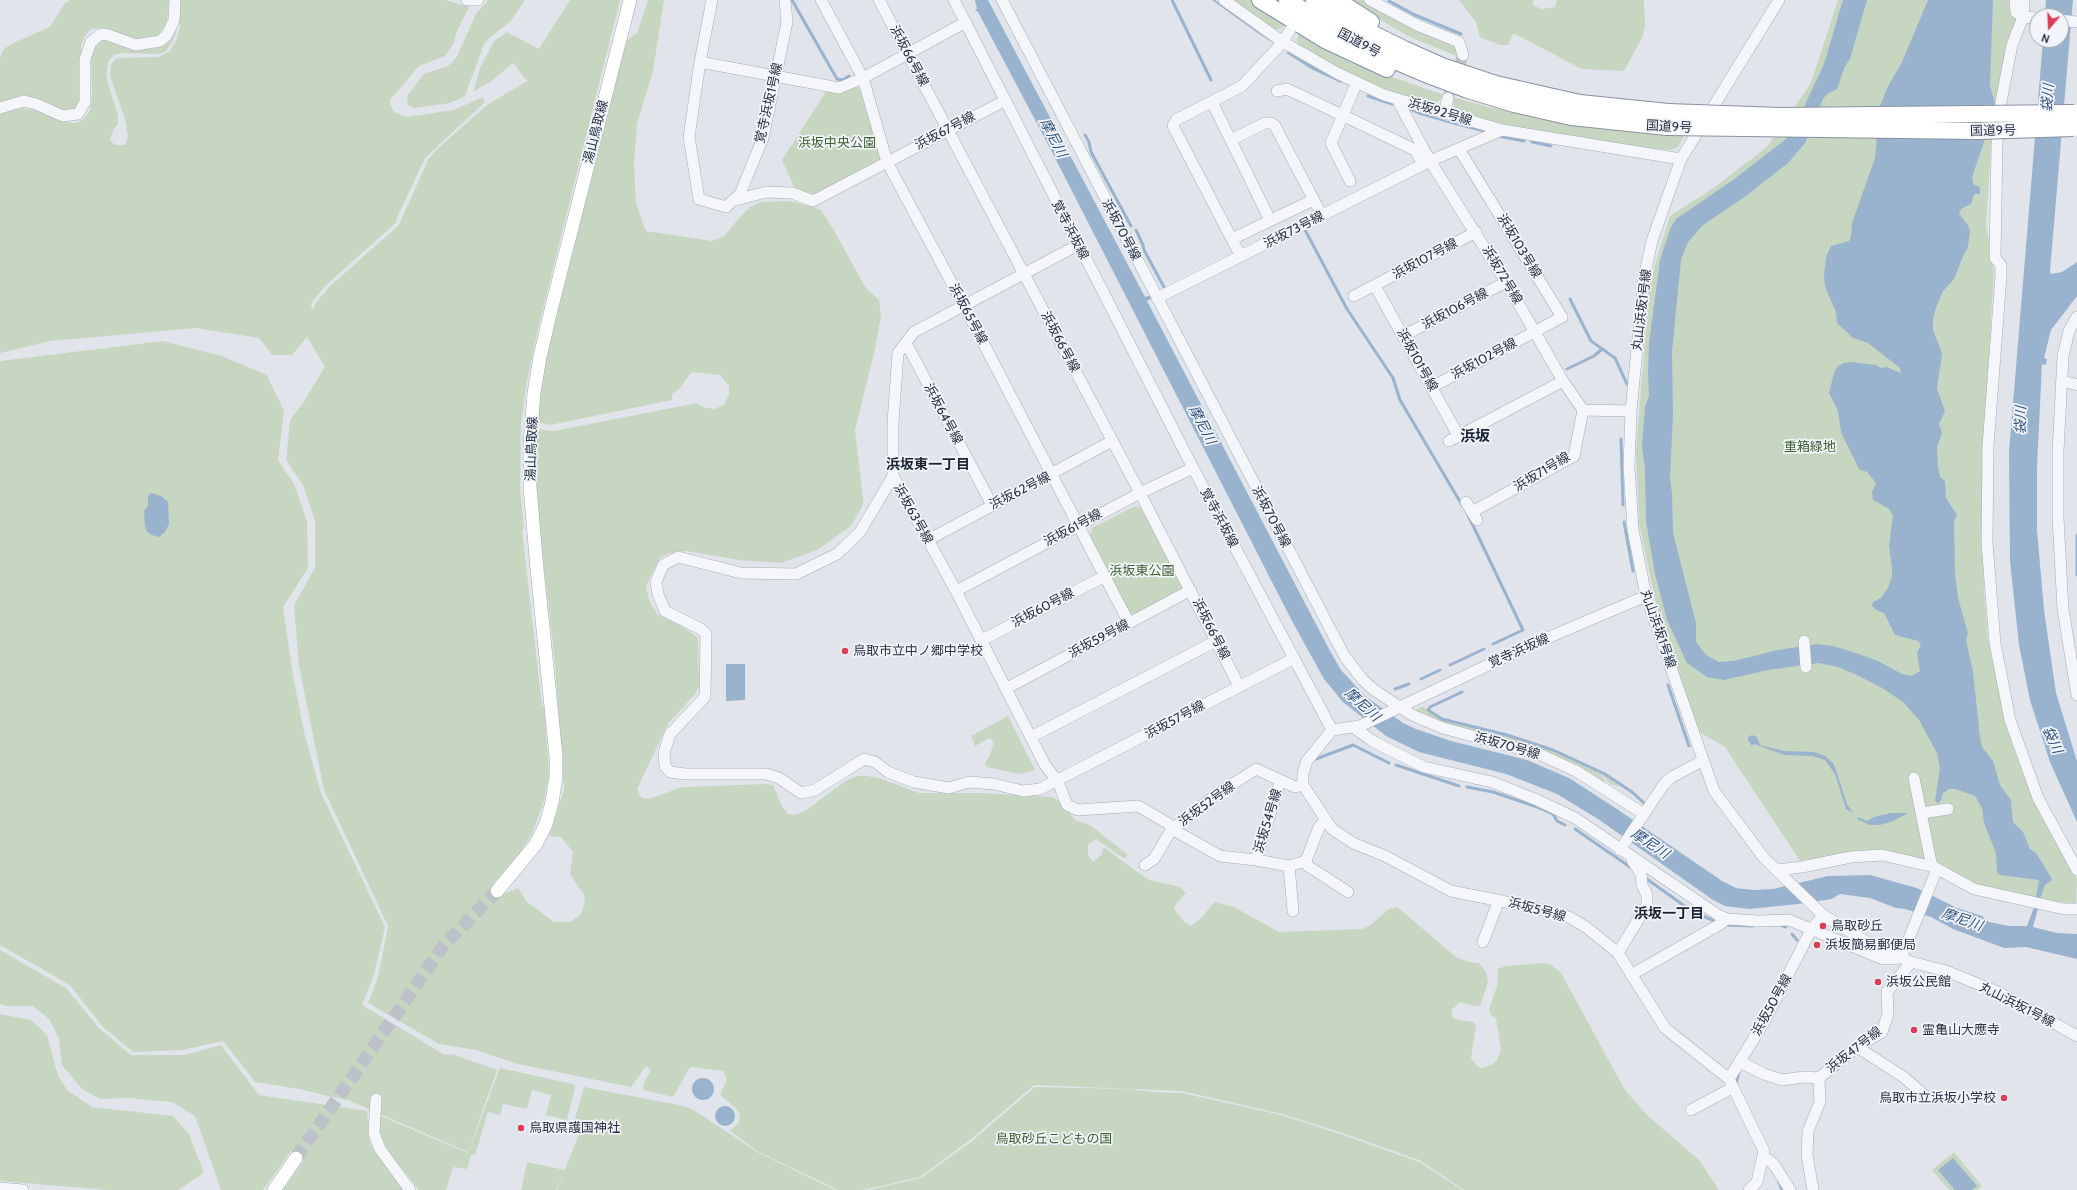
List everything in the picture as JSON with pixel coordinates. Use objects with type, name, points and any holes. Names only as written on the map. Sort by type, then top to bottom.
[{"type":"highway","points":[[1260,0],[1325,40],[1378,65],[1456,92],[1515,97]]},
{"type":"highway","name":"国道9号","points":[[1287,0],[1343,34],[1403,65],[1443,82],[1515,97],[1583,119],[1668,120],[1977,131],[2075,121]]},
{"type":"highway","name":"国道9号","points":[[1314,0],[1369,32],[1423,58],[1471,76],[1515,97]]},
{"type":"highway","points":[[1337,0],[1371,22],[1404,40],[1515,97]]},
{"type":"highway","name":"国道9号","points":[[1668,120],[1750,116],[1977,114],[2075,121]]},
{"type":"main road","name":"湯山鳥取線","points":[[496,891],[536,844],[546,824],[556,778],[556,756],[537,569],[530,480],[530,445],[536,381],[551,310],[630,0]]},
{"type":"main road","points":[[274,1190],[296,1158]]},
{"type":"street","points":[[0,108],[24,101],[36,104],[63,116],[78,114],[85,102],[85,58],[91,42],[102,34],[108,34],[136,45],[160,41],[167,35],[174,20],[175,0]]},
{"type":"street","points":[[467,0],[478,0]]},
{"type":"street","points":[[712,0],[700,62],[689,137],[699,200],[726,207],[732,201]]},
{"type":"street","name":"覚寺浜坂1号線","points":[[732,201],[740,194],[763,138],[787,22],[785,0]]},
{"type":"street","name":"浜坂65号線","points":[[821,0],[863,78],[887,162],[963,304],[1129,623]]},
{"type":"street","name":"浜坂66号線","points":[[879,0],[1191,590],[1239,686]]},
{"type":"street","name":"覚寺浜坂線","points":[[954,0],[1004,101],[1193,468],[1332,730],[1356,727],[1526,647],[1646,596]]},
{"type":"street","name":"浜坂70号線","points":[[1002,0],[1345,657],[1364,680],[1395,708],[1442,728],[1539,754],[1576,771],[1642,817]]},
{"type":"street","name":"浜坂92号線","points":[[1224,0],[1283,42],[1336,73],[1397,99],[1502,130],[1681,159]]},
{"type":"street","name":"丸山浜坂1号線","points":[[1779,0],[1681,159],[1652,241],[1644,276],[1631,411],[1629,467],[1633,530],[1646,596],[1702,761],[1714,791],[1764,858],[1823,915],[1870,944],[1906,960],[1946,971],[1998,992],[2077,1036]]},
{"type":"street","points":[[2015,0],[2016,12],[2029,18]]},
{"type":"street","points":[[2024,0],[2029,15]]},
{"type":"street","points":[[1377,2],[1417,25],[1460,42],[1462,55]]},
{"type":"street","points":[[2029,20],[2012,45],[2001,102],[1997,144],[1994,258],[2001,265],[2001,276],[1989,439],[1987,542],[1995,643],[2010,720],[2038,798],[2077,870]]},
{"type":"street","points":[[700,62],[839,88],[863,78],[966,22]]},
{"type":"street","points":[[1238,252],[1173,126],[1176,120],[1242,86],[1283,42],[1290,30]]},
{"type":"street","points":[[1350,181],[1331,143],[1357,82]]},
{"type":"street","points":[[1277,91],[1287,89],[1415,150],[1425,160]]},
{"type":"street","points":[[1444,114],[1448,98]]},
{"type":"street","name":"浜坂72号線","points":[[1397,99],[1425,160],[1476,232],[1563,381],[1583,410]]},
{"type":"street","name":"浜坂67号線","points":[[732,201],[766,192],[792,193],[813,201],[1004,101]]},
{"type":"street","points":[[1212,102],[1270,220]]},
{"type":"street","points":[[1231,140],[1265,123],[1271,123],[1275,126],[1316,205],[1270,220],[1232,239]]},
{"type":"street","name":"浜坂73号線","points":[[1157,298],[1425,160],[1459,149],[1502,130]]},
{"type":"street","name":"浜坂103号線","points":[[1459,149],[1562,317],[1535,332]]},
{"type":"street","name":"浜坂107号線","points":[[1354,296],[1476,232]]},
{"type":"street","name":"浜坂63号線","points":[[1078,245],[963,304],[914,332],[898,353],[892,423],[893,476],[982,640],[1045,765],[1058,782],[1067,805],[1078,810],[1138,806],[1169,824],[1172,829]]},
{"type":"street","name":"浜坂106号線","points":[[1403,336],[1506,282]]},
{"type":"street","name":"浜坂101号線","points":[[1375,286],[1432,387],[1454,438],[1563,381]]},
{"type":"street","points":[[2077,317],[2069,330],[2063,356],[2058,452],[2061,577],[2066,635],[2077,695]]},
{"type":"street","name":"浜坂102号線","points":[[1432,387],[1535,332]]},
{"type":"street","name":"浜坂64号線","points":[[906,343],[992,505]]},
{"type":"street","points":[[2062,381],[2077,385]]},
{"type":"street","points":[[1583,410],[1631,411]]},
{"type":"street","name":"浜坂71号線","points":[[1472,511],[1574,456],[1583,410]]},
{"type":"street","name":"浜坂62号線","points":[[928,540],[992,505],[1052,475],[1112,441]]},
{"type":"street","name":"浜坂61号線","points":[[956,591],[1140,493],[1193,468]]},
{"type":"street","name":"浜坂57号線","points":[[893,476],[860,532],[837,554],[796,574],[741,573],[678,557],[663,565],[656,582],[658,594],[665,611],[701,629],[706,634],[705,697],[670,734],[664,753],[665,766],[670,772],[685,774],[766,774],[779,778],[801,793],[815,790],[864,759],[874,762],[888,772],[914,782],[949,788],[969,782],[994,784],[1023,791],[1040,789],[1058,782],[1293,659]]},
{"type":"street","name":"浜坂60号線","points":[[982,640],[1105,576]]},
{"type":"street","name":"浜坂59号線","points":[[1007,688],[1191,590]]},
{"type":"street","points":[[1031,737],[1216,641]]},
{"type":"street","points":[[1804,641],[1806,667]]},
{"type":"street","points":[[1356,727],[1374,742],[1424,766],[1492,782],[1537,800],[1575,818],[1622,846],[1641,874],[1642,885],[1647,895],[1647,905],[1618,953]]},
{"type":"street","points":[[1303,785],[1303,774],[1306,761],[1332,730]]},
{"type":"street","points":[[1622,846],[1664,784],[1672,777],[1702,761]]},
{"type":"street","name":"浜坂52号線","points":[[1303,785],[1295,787],[1280,782],[1256,769],[1216,795],[1172,829],[1220,856],[1256,860],[1289,866],[1306,861]]},
{"type":"street","points":[[1630,857],[1702,906],[1727,919],[1758,921],[1789,920],[1883,959],[1906,960],[1911,933],[1932,882],[1934,868],[1914,778]]},
{"type":"street","name":"浜坂54号線","points":[[1256,860],[1280,782]]},
{"type":"street","name":"浜坂5号線","points":[[1303,785],[1332,830],[1353,843],[1385,856],[1452,890],[1569,917],[1586,927],[1618,953],[1665,1028],[1731,1084],[1764,1151],[1764,1158]]},
{"type":"street","points":[[1922,813],[1948,809]]},
{"type":"street","points":[[1326,820],[1319,827],[1306,861],[1308,866],[1348,892]]},
{"type":"street","points":[[1145,865],[1154,859],[1172,829]]},
{"type":"street","points":[[1777,870],[1802,867],[1851,857],[1882,855],[1934,868],[1974,889],[2064,909],[2077,908]]},
{"type":"street","points":[[1289,866],[1293,911]]},
{"type":"street","points":[[1483,942],[1499,900]]},
{"type":"street","name":"浜坂50号線","points":[[1731,1084],[1740,1062],[1764,1022],[1811,930],[1823,915]]},
{"type":"street","points":[[1631,976],[1693,941],[1727,919]]},
{"type":"street","name":"浜坂47号線","points":[[1813,1190],[1808,1155],[1808,1131],[1820,1102],[1819,1078],[1857,1047],[1882,1032],[1886,1026],[1888,1014],[1887,992],[1906,960]]},
{"type":"street","points":[[1857,1047],[1905,1078],[1927,1098]]},
{"type":"street","points":[[1740,1062],[1764,1074],[1782,1080],[1804,1077],[1819,1078]]},
{"type":"street","points":[[1691,1110],[1731,1084]]},
{"type":"street","points":[[376,1099],[374,1133],[380,1149],[410,1190]]},
{"type":"street","points":[[1755,1188],[1764,1158],[1769,1160],[1774,1166],[1790,1190]]},
{"type":"street","points":[[0,1188],[23,1190]]},
{"type":"green space","points":[[70,0],[169,0],[167,21],[160,33],[150,40],[139,41],[106,28],[91,29],[85,36],[81,46],[83,93],[77,108],[69,110],[60,109],[28,96],[0,103],[0,57],[4,49],[13,43],[50,27],[65,3]]},
{"type":"green space","points":[[179,0],[446,0],[461,5],[470,5],[456,33],[454,43],[445,56],[419,66],[390,100],[390,104],[394,112],[407,117],[454,110],[483,97],[485,102],[425,158],[398,215],[396,223],[326,285],[312,302],[311,308],[314,309],[315,304],[329,287],[399,225],[428,160],[436,150],[487,105],[527,81],[513,63],[493,80],[473,92],[480,68],[494,41],[507,32],[539,49],[570,0],[620,0],[539,325],[527,381],[521,424],[520,487],[524,529],[522,530],[542,706],[544,706],[549,773],[544,801],[532,834],[519,854],[492,885],[501,895],[518,888],[527,902],[554,922],[570,922],[580,915],[585,903],[584,895],[570,874],[573,852],[561,837],[549,836],[564,790],[555,663],[534,481],[536,429],[554,431],[697,403],[703,407],[714,409],[724,405],[729,394],[729,386],[720,375],[694,372],[690,374],[680,388],[672,394],[672,400],[550,425],[537,422],[537,413],[547,353],[626,41],[637,33],[648,0],[664,0],[653,71],[637,124],[634,165],[636,204],[646,231],[712,241],[724,236],[750,207],[760,202],[789,201],[810,206],[821,210],[834,230],[865,287],[879,300],[881,316],[875,349],[855,430],[863,505],[851,526],[817,550],[781,563],[739,560],[686,551],[669,553],[660,558],[653,571],[646,586],[649,600],[657,614],[684,627],[698,638],[699,687],[695,694],[668,724],[637,789],[641,797],[645,799],[655,797],[682,787],[766,784],[773,785],[782,806],[788,814],[795,815],[805,811],[847,780],[857,776],[867,776],[879,778],[919,793],[981,793],[1052,797],[1061,802],[1075,820],[1090,825],[1127,854],[1126,858],[1123,858],[1096,839],[1088,845],[1088,855],[1093,862],[1101,855],[1104,847],[1134,870],[1150,880],[1180,887],[1186,893],[1176,904],[1174,909],[1185,923],[1191,926],[1199,920],[1215,902],[1234,907],[1279,932],[1362,929],[1372,924],[1387,910],[1397,907],[1456,957],[1469,962],[1479,963],[1486,972],[1488,982],[1480,1006],[1460,1002],[1452,1010],[1452,1017],[1455,1019],[1473,1022],[1476,1025],[1471,1058],[1478,1067],[1482,1068],[1493,1064],[1497,1060],[1501,1050],[1496,1018],[1491,1015],[1489,1009],[1497,986],[1498,969],[1505,966],[1545,963],[1551,965],[1561,973],[1625,1090],[1647,1115],[1700,1161],[1719,1190],[1464,1190],[1419,1160],[1343,1133],[1282,1114],[1182,1091],[1034,1085],[970,1140],[920,1177],[863,1190],[838,1190],[759,1152],[730,1131],[739,1122],[740,1115],[737,1109],[720,1095],[727,1079],[723,1071],[690,1067],[673,1097],[643,1090],[644,1082],[651,1070],[646,1066],[631,1087],[518,1064],[476,1050],[439,1044],[368,1003],[378,977],[388,926],[324,790],[299,666],[294,605],[315,568],[315,521],[303,485],[286,460],[290,420],[303,403],[325,367],[307,337],[292,355],[272,355],[259,338],[196,328],[51,341],[0,353],[0,114],[12,109],[22,108],[36,110],[66,122],[76,123],[84,119],[90,110],[92,93],[91,55],[98,43],[106,39],[142,49],[157,48],[168,42],[177,29],[173,41],[165,52],[158,54],[123,53],[114,55],[109,60],[107,80],[118,116],[118,124],[113,130],[110,140],[115,145],[125,145],[128,136],[125,119],[110,76],[111,64],[117,58],[159,57],[170,51],[177,38],[180,26]]},
{"type":"green space","points":[[488,0],[525,0],[510,22],[490,37],[484,44],[465,96],[450,103],[414,108],[408,105],[407,96],[424,74],[448,66],[456,58],[476,14]]},
{"type":"green space","points":[[1231,0],[1252,0],[1281,20],[1387,75],[1435,92],[1488,107],[1570,123],[1684,136],[1678,147],[1672,150],[1621,146],[1497,124],[1458,113],[1454,107],[1454,99],[1443,96],[1434,105],[1377,87],[1356,78],[1299,46],[1297,40],[1299,32],[1286,24],[1280,29],[1274,30]]},
{"type":"green space","points":[[1346,0],[1364,0],[1383,11],[1452,42],[1459,50],[1457,56],[1412,38]]},
{"type":"green space","points":[[1459,0],[1533,0],[1533,5],[1541,9],[1555,7],[1557,0],[1644,0],[1645,26],[1642,38],[1624,71],[1582,69],[1517,35],[1513,34],[1508,45],[1500,45],[1480,37],[1476,22]]},
{"type":"green space","name":"重箱緑地","points":[[1838,0],[2022,0],[2022,8],[1999,85],[1991,147],[1986,225],[1994,271],[1982,471],[1984,590],[1988,639],[2014,750],[2053,838],[2077,878],[2076,903],[2055,902],[1977,885],[1942,864],[1864,850],[1800,861],[1725,747],[1699,732],[1657,608],[1639,523],[1636,450],[1650,281],[1670,216],[1712,189],[1767,147],[1811,83]]},
{"type":"green space","name":"浜坂中央公園","points":[[854,86],[860,89],[882,158],[879,164],[811,196],[796,191],[782,160],[827,90]]},
{"type":"green space","points":[[163,341],[222,356],[267,375],[284,411],[278,460],[294,484],[307,521],[308,568],[283,607],[293,675],[304,732],[321,793],[385,927],[374,975],[362,1005],[445,1055],[452,1054],[497,1070],[468,1152],[350,1101],[299,1089],[255,1082],[223,1041],[183,1050],[133,1052],[102,1026],[70,985],[0,945],[0,361]]},
{"type":"green space","name":"浜坂東公園","points":[[1135,506],[1142,508],[1183,585],[1181,592],[1136,615],[1130,613],[1090,536],[1092,528]]},
{"type":"green space","points":[[1422,706],[1442,719],[1513,737],[1555,751],[1599,772],[1623,787],[1610,784],[1600,773],[1607,785],[1597,779],[1452,728],[1414,711]]},
{"type":"green space","points":[[1008,716],[1035,770],[1019,774],[987,767],[985,763],[990,755],[994,742],[989,738],[975,746],[971,736]]},
{"type":"green space","points":[[0,950],[66,988],[99,1028],[131,1055],[184,1055],[221,1045],[259,1095],[367,1111],[370,1144],[404,1190],[283,1190],[304,1160],[291,1151],[263,1190],[221,1190],[195,1116],[172,1102],[129,1098],[100,1099],[82,1089],[62,1065],[59,1038],[49,1019],[33,1006],[6,1006],[0,1004]]},
{"type":"green space","points":[[0,1014],[31,1020],[47,1035],[58,1076],[67,1090],[92,1107],[173,1116],[189,1134],[204,1173],[178,1190],[109,1190],[0,1181]]},
{"type":"green space","points":[[500,1068],[573,1084],[575,1087],[567,1120],[546,1115],[551,1095],[532,1090],[527,1109],[503,1104],[500,1115],[488,1112],[475,1155],[471,1155],[467,1169],[453,1167],[446,1190],[419,1190],[388,1153],[378,1132],[378,1115],[468,1153]]},
{"type":"green space","points":[[584,1087],[684,1106],[695,1111],[759,1153],[835,1190],[557,1190],[579,1134],[582,1122],[575,1119]]},
{"type":"green space","name":"鳥取砂丘こどもの国","points":[[1035,1087],[1129,1089],[1151,1092],[1182,1093],[1281,1115],[1419,1162],[1462,1190],[868,1190],[921,1178],[971,1142]]},
{"type":"green space","points":[[1954,1152],[1982,1186],[1978,1190],[1949,1190],[1932,1170]]},
{"type":"green space","points":[[527,1162],[565,1170],[556,1190],[521,1190]]},
{"type":"water","name":"摩尼川","points":[[975,0],[988,0],[1145,297],[1151,295],[1152,298],[1147,301],[1329,649],[1341,670],[1365,696],[1403,723],[1416,729],[1451,741],[1527,760],[1569,778],[1722,881],[1736,888],[1753,890],[1773,889],[1828,876],[1870,875],[1917,888],[1957,908],[1982,916],[1989,922],[2009,926],[2027,926],[2034,907],[2038,909],[2033,927],[2057,933],[2077,934],[2077,959],[2026,947],[2004,948],[1953,929],[1931,917],[1905,909],[1896,908],[1870,898],[1840,894],[1832,899],[1798,904],[1749,909],[1725,906],[1713,900],[1598,819],[1557,794],[1506,774],[1419,752],[1386,736],[1343,702],[1324,679],[1292,621],[1052,152],[978,12],[975,10],[977,9]]},
{"type":"water","points":[[1212,0],[1215,0],[1273,43],[1259,34]]},
{"type":"water","points":[[1843,0],[1867,0],[1850,59],[1845,66],[1837,89],[1827,94],[1823,99],[1805,143],[1788,163],[1746,196],[1703,225],[1688,242],[1681,260],[1672,352],[1673,415],[1670,478],[1673,533],[1696,623],[1696,642],[1706,655],[1719,662],[1734,661],[1778,650],[1816,644],[1833,646],[1856,653],[1878,661],[1902,674],[1912,676],[1920,671],[1917,653],[1921,645],[1918,641],[1895,635],[1884,613],[1876,610],[1872,606],[1873,602],[1881,598],[1888,588],[1892,576],[1889,546],[1893,515],[1889,509],[1873,500],[1872,492],[1876,483],[1867,472],[1859,469],[1841,432],[1838,411],[1829,393],[1834,373],[1838,366],[1844,363],[1850,362],[1876,365],[1881,368],[1886,367],[1901,373],[1900,368],[1868,343],[1853,338],[1837,323],[1836,312],[1825,287],[1824,276],[1826,257],[1831,246],[1849,241],[1851,237],[1852,223],[1875,158],[1880,106],[1888,86],[1902,62],[1928,0],[1993,0],[1990,86],[1996,107],[1972,177],[1973,184],[1980,187],[1980,194],[1974,194],[1971,204],[1961,209],[1959,214],[1968,225],[1970,231],[1968,247],[1954,279],[1943,291],[1933,318],[1933,330],[1942,353],[1937,389],[1945,411],[1939,424],[1942,433],[1937,447],[1938,466],[1940,477],[1945,481],[1946,498],[1957,515],[1954,521],[1955,573],[1958,598],[1968,633],[1966,640],[1973,671],[1982,747],[1993,761],[2000,785],[2011,800],[2013,822],[2023,832],[2030,849],[2036,853],[2051,877],[2052,880],[2045,885],[2040,899],[2036,898],[2039,880],[2000,875],[1997,872],[1996,853],[1984,823],[1982,808],[1975,796],[1955,789],[1949,789],[1943,793],[1941,800],[1938,803],[1935,801],[1940,768],[1937,753],[1919,720],[1903,702],[1884,689],[1857,675],[1838,667],[1819,663],[1768,670],[1724,680],[1707,677],[1687,663],[1667,620],[1655,574],[1646,522],[1645,469],[1642,446],[1645,407],[1649,396],[1649,343],[1660,260],[1671,227],[1676,219],[1733,180],[1786,139],[1803,109],[1824,64]]},
{"type":"water","points":[[2046,0],[2073,0],[2069,47],[2069,8],[2046,8]]},
{"type":"water","name":"袋川","points":[[2042,48],[2069,48],[2050,271],[2051,274],[2062,272],[2077,262],[2077,296],[2051,330],[2044,358],[2047,359],[2046,365],[2042,364],[2037,467],[2037,530],[2044,610],[2056,693],[2077,761],[2077,822],[2050,762],[2030,700],[2019,645],[2010,561],[2009,452]]},
{"type":"water","points":[[1288,52],[1342,82],[1341,83],[1313,70],[1286,53]]},
{"type":"water","points":[[1406,108],[1489,132],[1486,133],[1420,115]]},
{"type":"water","points":[[151,493],[161,496],[168,502],[169,524],[165,532],[159,537],[147,532],[145,526],[144,511],[148,506],[148,496]]},
{"type":"water","points":[[726,664],[745,664],[745,700],[726,701]]},
{"type":"water","points":[[1752,735],[1757,737],[1760,745],[1784,751],[1814,752],[1825,756],[1833,763],[1847,804],[1853,813],[1846,809],[1835,774],[1825,760],[1812,756],[1785,755],[1754,744],[1752,746],[1748,740],[1748,737]]},
{"type":"water","points":[[1891,813],[1908,813],[1893,821],[1880,825],[1870,825],[1857,819],[1858,817],[1867,821],[1874,817]]},
{"type":"water","points":[[703,1078],[711,1081],[714,1089],[711,1097],[703,1100],[695,1097],[692,1089],[695,1081]]},
{"type":"water","points":[[725,1106],[732,1109],[735,1116],[732,1123],[725,1126],[718,1123],[715,1116],[718,1109]]},
{"type":"water","points":[[1953,1158],[1977,1186],[1972,1190],[1955,1190],[1938,1170]]},
{"type":"waterway","points":[[792,0],[837,79],[843,80],[849,76]]},
{"type":"waterway","points":[[1172,0],[1211,80]]},
{"type":"waterway","points":[[1389,1],[1415,15],[1461,34]]},
{"type":"waterway","points":[[1368,96],[1392,104]]},
{"type":"waterway","points":[[1085,135],[1089,142],[1091,152],[1131,226]]},
{"type":"waterway","points":[[1498,136],[1524,141]]},
{"type":"waterway","points":[[1532,142],[1551,146]]},
{"type":"waterway","points":[[1304,228],[1347,309],[1393,378],[1400,400],[1462,505]]},
{"type":"waterway","points":[[1136,230],[1144,250],[1165,289]]},
{"type":"waterway","points":[[1570,299],[1591,341],[1615,358],[1627,384]]},
{"type":"waterway","points":[[1567,369],[1594,356],[1602,349]]},
{"type":"waterway","points":[[1621,439],[1623,505]]},
{"type":"waterway","points":[[1468,515],[1523,630],[1493,644]]},
{"type":"waterway","points":[[1624,522],[1633,571]]},
{"type":"waterway","points":[[2077,535],[2077,575]]},
{"type":"waterway","points":[[1450,665],[1484,649]]},
{"type":"waterway","points":[[1421,679],[1440,670]]},
{"type":"waterway","points":[[1395,689],[1409,684]]},
{"type":"waterway","points":[[1668,685],[1689,746]]},
{"type":"waterway","points":[[1462,692],[1430,707],[1428,710],[1442,719],[1507,735],[1553,750],[1605,774],[1632,792],[1645,804]]},
{"type":"waterway","points":[[1316,759],[1353,745],[1389,763]]},
{"type":"waterway","points":[[1396,765],[1459,786]]},
{"type":"waterway","points":[[1467,787],[1493,792],[1537,807],[1553,814],[1557,821],[1565,825]]},
{"type":"waterway","points":[[1575,829],[1633,869]]},
{"type":"waterway","points":[[1644,877],[1693,912],[1717,922]]},
{"type":"waterway","points":[[1725,925],[1753,926]]},
{"type":"waterway","points":[[1780,925],[1786,927]]},
{"type":"waterway","points":[[1792,934],[1797,940]]},
{"type":"waterway","points":[[1736,1083],[1739,1072]]},
{"type":"waterway","points":[[1779,1182],[1782,1190]]},
{"type":"tunnel","points":[[1448,98],[1463,55]]},
{"type":"tunnel","points":[[296,1158],[444,945],[497,891]]},
{"type":"place","name":"鳥取市立中ノ郷中学校","points":[[845,651]]},
{"type":"place","name":"鳥取砂丘","points":[[1823,926]]},
{"type":"place","name":"浜坂簡易郵便局","points":[[1817,945]]},
{"type":"place","name":"浜坂公民館","points":[[1878,982]]},
{"type":"place","name":"霊亀山大應寺","points":[[1914,1030]]},
{"type":"place","name":"鳥取市立浜坂小学校","points":[[2004,1098]]},
{"type":"place","name":"鳥取県護国神社","points":[[521,1128]]},
{"type":"district","name":"浜坂","points":[[1475,437]]},
{"type":"district","name":"浜坂東一丁目","points":[[928,465]]},
{"type":"district","name":"浜坂一丁目","points":[[1669,914]]}]
